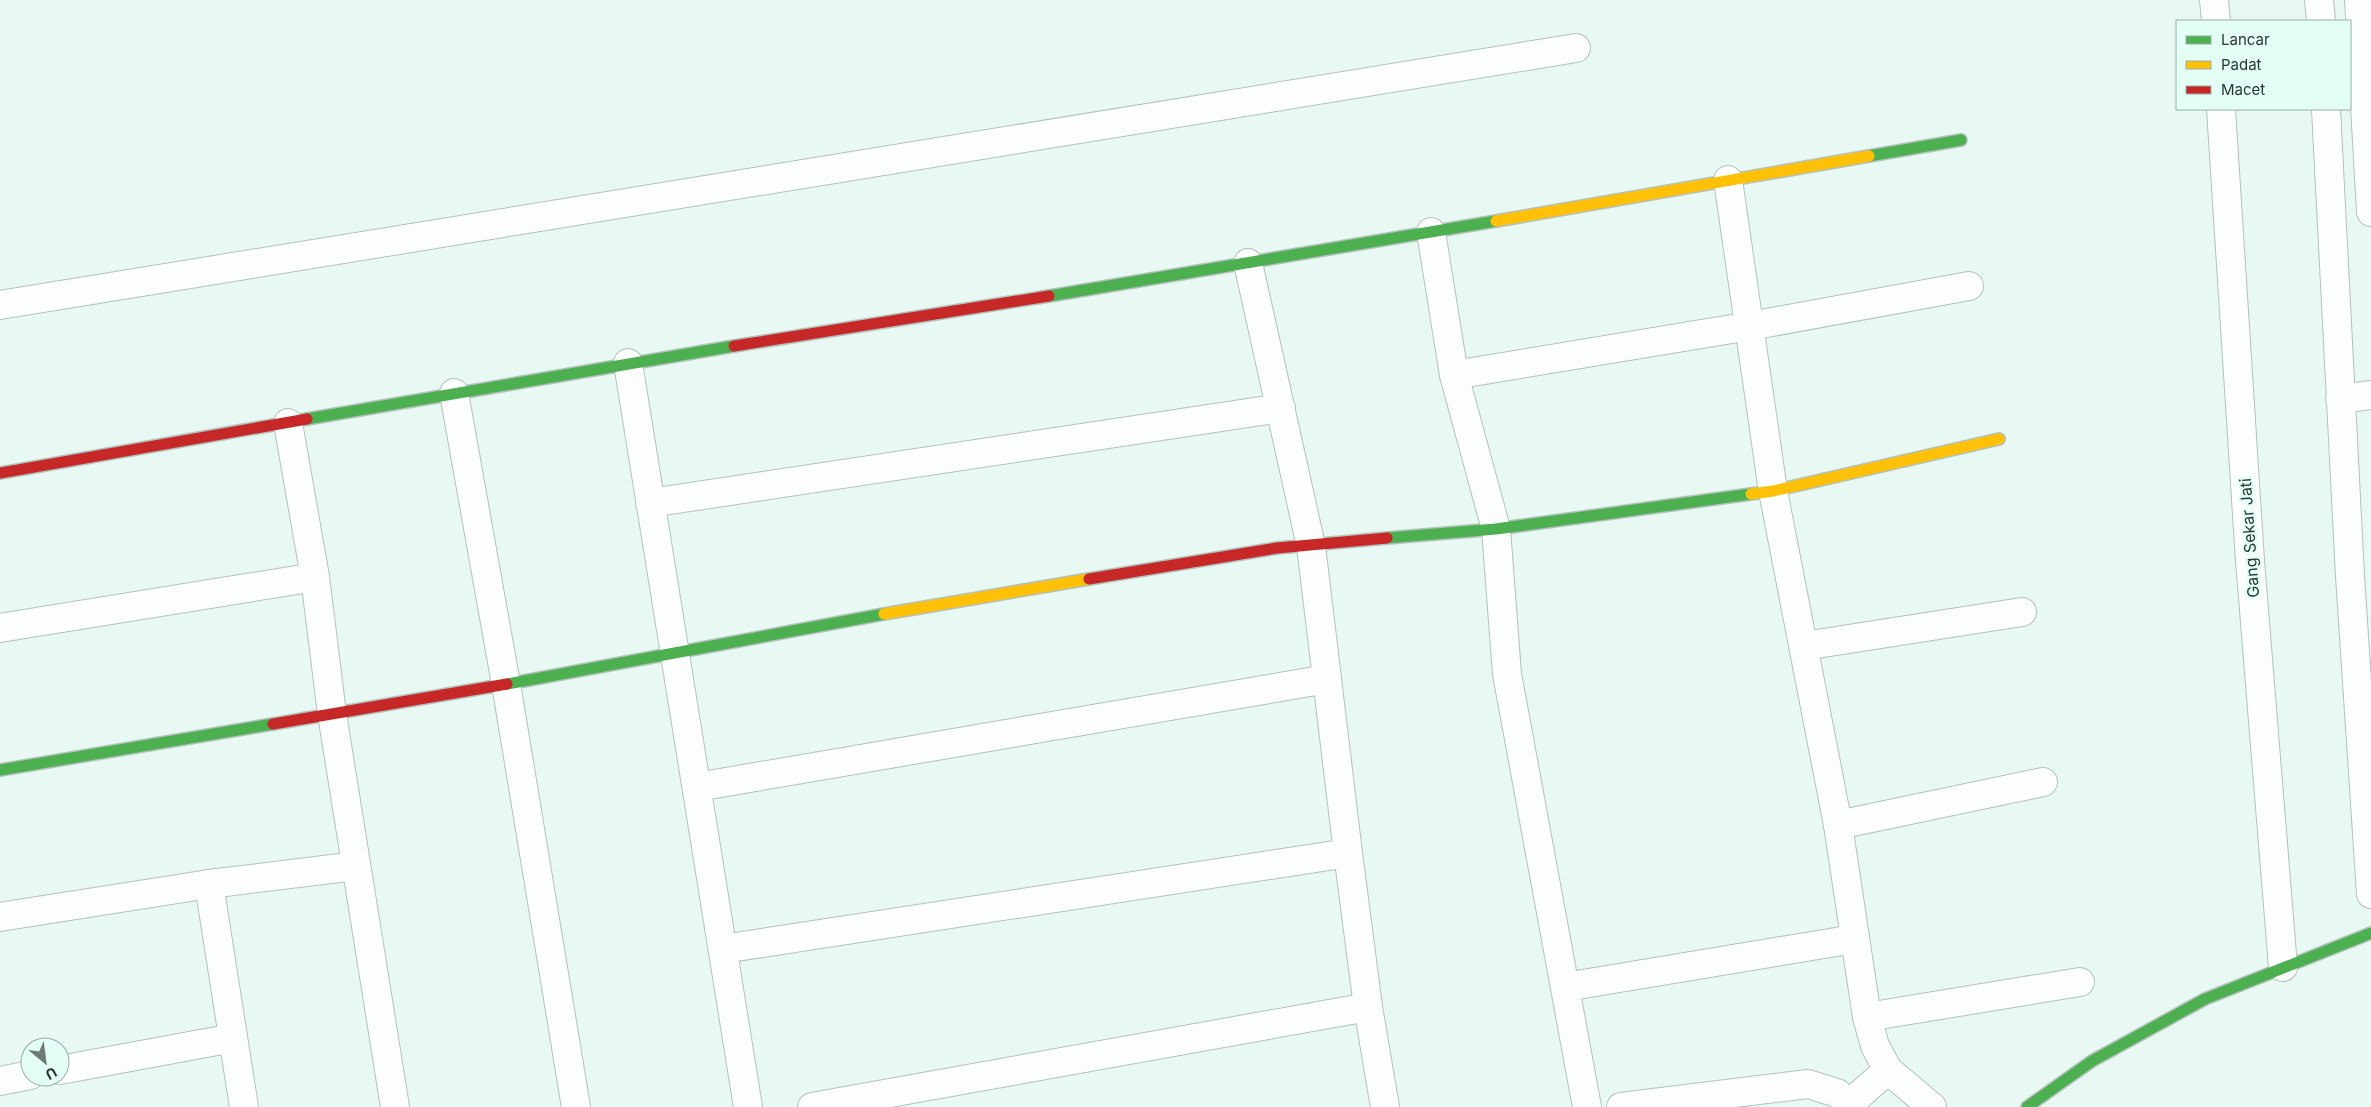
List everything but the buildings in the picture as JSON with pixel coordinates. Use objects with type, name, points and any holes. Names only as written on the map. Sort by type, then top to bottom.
[{"type":"main road","points":[[0,473],[628,363],[1248,264],[1961,140]]},
{"type":"main road","points":[[0,770],[506,684],[919,608],[1277,548],[1496,530],[1774,491],[1999,439]]},
{"type":"main road","points":[[2027,1107],[2092,1061],[2205,999],[2371,934]]},
{"type":"street","points":[[2214,0],[2216,20]]},
{"type":"street","points":[[2319,0],[2321,20]]},
{"type":"street","points":[[2359,0],[2357,82],[2371,212]]},
{"type":"street","points":[[0,305],[1576,48]]},
{"type":"street","name":"Gang Sekar Jati","points":[[2221,110],[2250,561],[2283,967]]},
{"type":"street","points":[[2326,110],[2340,399],[2362,620],[2371,894]]},
{"type":"street","points":[[1728,180],[1774,491],[1838,825],[1867,1017],[1875,1046],[1888,1070],[1932,1107]]},
{"type":"street","points":[[1430,232],[1454,375],[1496,530],[1507,674],[1587,1107]]},
{"type":"street","points":[[1248,264],[1311,546],[1348,854],[1368,1006],[1384,1107]]},
{"type":"street","points":[[1454,375],[1750,326],[1969,286]]},
{"type":"street","points":[[628,363],[748,1107]]},
{"type":"street","points":[[454,394],[506,684],[576,1107]]},
{"type":"street","points":[[2340,399],[2371,394]]},
{"type":"street","points":[[650,503],[1281,408]]},
{"type":"street","points":[[288,423],[315,577],[332,714],[395,1107]]},
{"type":"street","points":[[0,628],[315,577]]},
{"type":"street","points":[[1804,646],[2022,612]]},
{"type":"street","points":[[697,787],[1328,679]]},
{"type":"street","points":[[1838,825],[2043,782]]},
{"type":"street","points":[[723,949],[1348,854]]},
{"type":"street","points":[[0,917],[209,884],[356,866]]},
{"type":"street","points":[[209,884],[244,1107]]},
{"type":"street","points":[[1565,987],[1854,939]]},
{"type":"street","points":[[1867,1017],[2080,982]]},
{"type":"street","points":[[812,1107],[1368,1006]]},
{"type":"street","points":[[70,1068],[232,1038]]},
{"type":"street","points":[[1621,1107],[1808,1084],[1837,1093],[1852,1105],[1888,1070]]},
{"type":"street","points":[[0,1081],[20,1077]]},
{"type":"traffic: fast","points":[[1869,156],[1961,140]]},
{"type":"traffic: fast","points":[[1049,296],[1496,221]]},
{"type":"traffic: fast","points":[[307,419],[734,346]]},
{"type":"traffic: fast","points":[[1387,538],[1496,529],[1751,494]]},
{"type":"traffic: fast","points":[[507,684],[884,614]]},
{"type":"traffic: fast","points":[[0,770],[273,724]]},
{"type":"traffic: fast","points":[[2027,1107],[2092,1061],[2205,999],[2371,933]]},
{"type":"traffic: slow","points":[[1496,221],[1869,156]]},
{"type":"traffic: slow","points":[[1751,494],[1773,491],[1999,439]]},
{"type":"traffic: slow","points":[[884,614],[1089,579]]},
{"type":"traffic: jam","points":[[734,346],[1049,296]]},
{"type":"traffic: jam","points":[[0,473],[307,419]]},
{"type":"traffic: jam","points":[[1089,579],[1277,548],[1387,538]]},
{"type":"traffic: jam","points":[[273,724],[507,684]]}]
